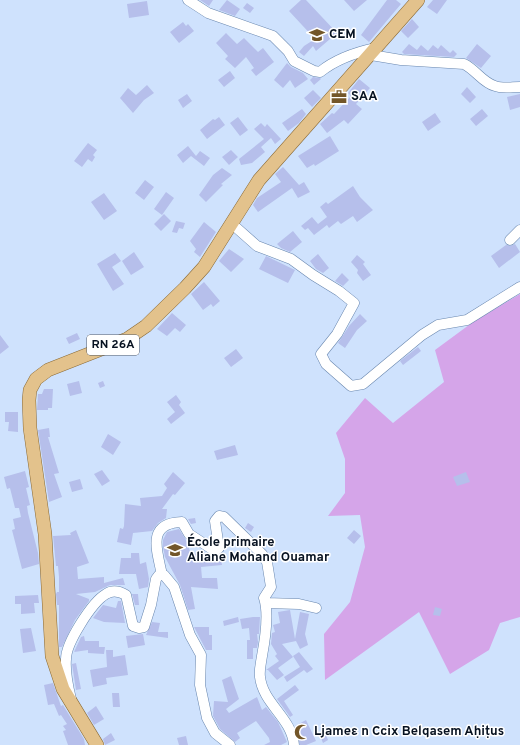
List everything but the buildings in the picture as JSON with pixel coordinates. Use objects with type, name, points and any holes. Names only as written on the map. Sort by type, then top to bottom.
[{"type":"main road","name":"RN 26A","points":[[96,745],[63,689],[52,656],[45,534],[30,428],[30,390],[36,379],[48,370],[127,339],[146,326],[204,266],[259,180],[374,52],[418,0]]},
{"type":"street","points":[[188,0],[208,12],[274,36],[288,50],[294,61],[314,72],[320,72],[328,66],[360,51],[374,52],[401,60],[464,64],[472,68],[486,82],[495,87],[520,86]]},
{"type":"street","points":[[231,223],[257,246],[292,258],[313,276],[339,290],[354,304],[337,334],[321,354],[326,364],[351,386],[363,384],[422,335],[438,325],[467,320],[520,287]]},
{"type":"street","points":[[510,240],[520,230]]},
{"type":"street","points":[[162,575],[156,546],[157,534],[161,527],[170,523],[182,522],[189,534],[215,550],[219,548],[215,522],[219,516],[224,517],[262,554],[268,562],[271,588],[264,598],[266,603],[260,678],[264,691],[288,723],[294,745]]},
{"type":"street","points":[[72,706],[66,658],[71,643],[90,611],[106,594],[113,591],[120,591],[126,595],[130,620],[133,626],[138,628],[144,627],[151,605],[156,579],[162,575]]},
{"type":"street","points":[[162,575],[168,578],[174,587],[190,635],[201,655],[200,685],[207,718],[215,733],[230,745]]},
{"type":"street","points":[[266,603],[299,604],[316,608]]},
{"type":"shaded area","points":[[520,294],[520,617],[500,623],[489,650],[450,674],[419,612],[325,680],[324,634],[350,602],[365,547],[360,515],[328,516],[345,493],[345,459],[336,433],[365,398],[393,423],[444,382],[435,350],[473,322]]},
{"type":"place","name":"CEM","points":[[317,35]]},
{"type":"place","name":"SAA","points":[[339,97]]},
{"type":"place","name":"École primaire Aliane Mohand Ouamar","points":[[175,550]]},
{"type":"place","name":"Ljameɛ n Ccix Belqasem Aḥiṭus","points":[[302,732]]}]
